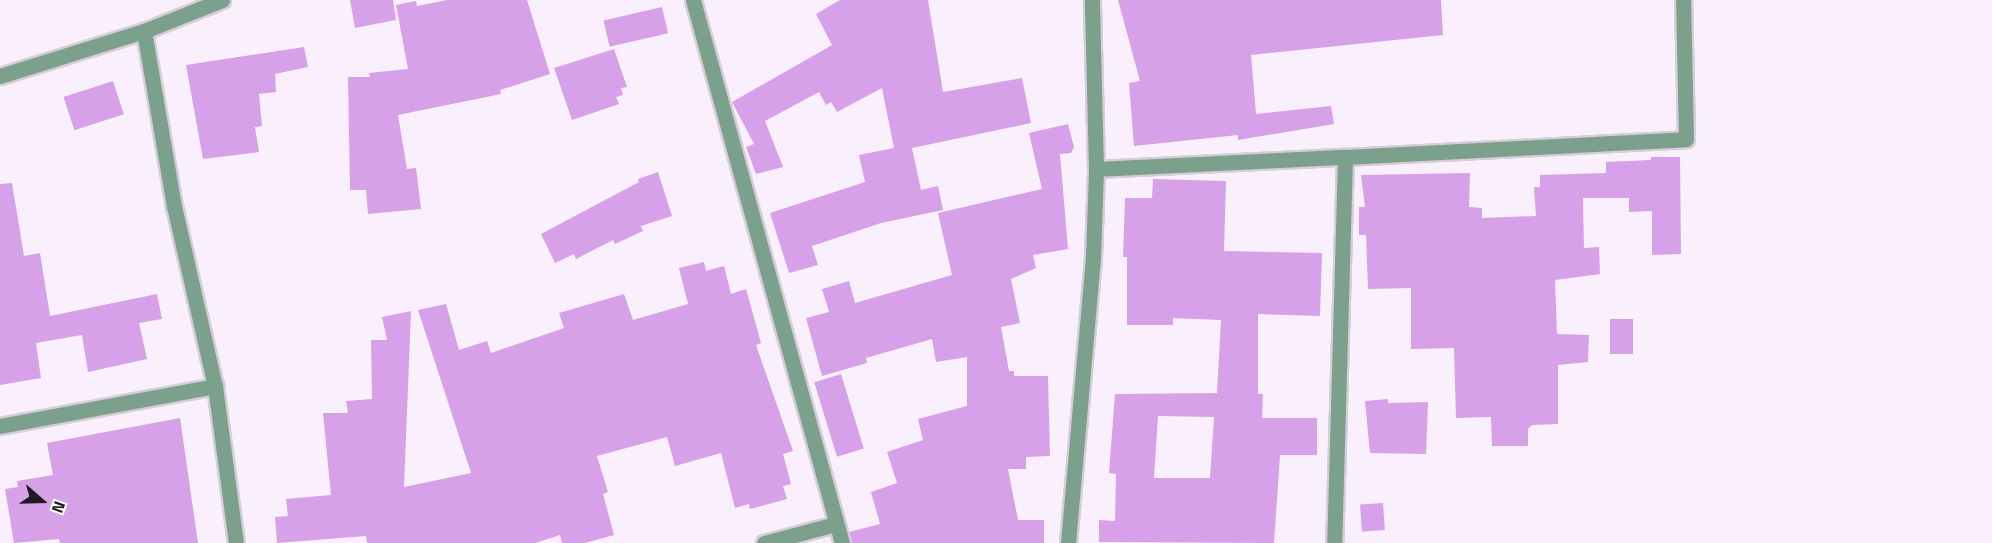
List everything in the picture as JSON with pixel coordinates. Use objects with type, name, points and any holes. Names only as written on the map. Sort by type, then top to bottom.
[{"type":"street","points":[[0,76],[144,31],[222,0]]},
{"type":"street","points":[[693,0],[842,543]]},
{"type":"street","points":[[1068,543],[1093,257],[1096,169],[1092,0]]},
{"type":"street","points":[[1096,169],[1686,139],[1683,0]]},
{"type":"street","points":[[144,31],[174,206],[215,386],[237,543]]},
{"type":"street","points":[[1334,543],[1345,157]]},
{"type":"street","points":[[0,426],[215,386]]},
{"type":"street","points":[[764,543],[836,524]]},
{"type":"building","points":[[350,0],[393,0],[396,20],[355,28]]},
{"type":"building","points":[[447,0],[527,0],[550,74],[500,90],[501,94],[398,115],[407,169],[416,168],[421,209],[368,214],[366,190],[350,190],[348,77],[370,77],[369,73],[408,69],[396,5],[416,1],[417,6]]},
{"type":"building","points":[[840,0],[928,0],[943,92],[1022,78],[1031,123],[912,148],[921,190],[938,186],[943,210],[881,223],[812,246],[818,265],[789,273],[770,213],[865,182],[859,155],[894,148],[882,88],[837,112],[831,102],[826,105],[819,92],[765,121],[783,167],[756,174],[746,147],[754,144],[732,102],[832,45],[816,14]]},
{"type":"building","points":[[1118,0],[1441,0],[1443,35],[1251,55],[1256,114],[1331,106],[1334,124],[1238,140],[1238,135],[1134,146],[1129,83],[1140,81]]},
{"type":"building","points":[[662,7],[668,33],[610,47],[604,20]]},
{"type":"building","points":[[304,47],[308,67],[275,74],[276,92],[259,94],[262,126],[255,127],[259,152],[203,159],[186,65]]},
{"type":"building","points":[[614,49],[627,87],[621,88],[623,95],[616,97],[619,104],[572,120],[554,68]]},
{"type":"building","points":[[113,81],[124,114],[74,130],[64,97]]},
{"type":"building","points":[[1068,124],[1074,147],[1071,153],[1060,154],[1068,249],[1033,255],[1036,268],[1011,279],[1020,323],[1001,327],[1009,371],[1014,371],[1014,376],[1048,376],[1050,456],[1026,457],[1026,469],[1008,469],[1018,520],[1044,520],[1044,543],[851,543],[849,532],[880,524],[871,492],[897,483],[887,452],[923,440],[918,419],[967,406],[967,357],[936,362],[932,339],[866,358],[867,363],[822,376],[806,318],[829,312],[822,289],[849,281],[855,303],[952,275],[938,213],[1042,189],[1029,133]]},
{"type":"building","points":[[1651,157],[1680,157],[1681,254],[1652,255],[1652,211],[1629,212],[1629,198],[1583,198],[1584,248],[1599,247],[1600,274],[1555,280],[1557,334],[1589,335],[1588,362],[1558,365],[1558,424],[1532,425],[1528,429],[1528,446],[1492,446],[1491,417],[1456,418],[1454,348],[1411,349],[1411,288],[1368,289],[1366,235],[1359,235],[1359,207],[1365,207],[1361,175],[1470,173],[1469,207],[1482,208],[1482,218],[1536,216],[1534,187],[1540,187],[1540,175],[1606,173],[1606,162],[1651,160]]},
{"type":"building","points":[[658,172],[672,216],[641,226],[643,231],[615,244],[613,240],[576,259],[574,254],[555,263],[541,234],[639,182],[638,179]]},
{"type":"building","points":[[1153,179],[1226,181],[1224,251],[1322,253],[1320,316],[1258,314],[1258,394],[1263,394],[1262,418],[1317,418],[1317,455],[1280,455],[1274,543],[1099,542],[1099,520],[1115,521],[1116,474],[1109,473],[1115,394],[1217,393],[1221,320],[1173,318],[1173,325],[1127,325],[1127,257],[1123,257],[1125,198],[1152,198]],"holes":[[[1158,416],[1214,417],[1210,478],[1154,478]]]},
{"type":"building","points":[[12,183],[24,256],[40,253],[50,316],[157,294],[162,319],[139,323],[147,359],[88,372],[82,335],[36,343],[41,378],[0,385],[0,184]]},
{"type":"building","points":[[704,262],[706,271],[724,266],[731,294],[746,289],[761,343],[756,345],[793,451],[783,454],[791,484],[783,486],[787,499],[750,509],[749,504],[735,508],[721,453],[675,466],[667,437],[597,456],[608,492],[603,494],[614,535],[585,543],[562,543],[560,535],[535,543],[367,543],[366,536],[277,543],[275,517],[288,516],[286,499],[331,495],[323,413],[348,413],[346,401],[372,399],[371,340],[387,340],[382,317],[411,311],[404,487],[471,473],[418,310],[446,304],[459,350],[487,341],[491,353],[564,328],[559,313],[624,294],[633,320],[688,304],[679,268]]},
{"type":"building","points":[[1610,319],[1633,319],[1633,354],[1610,354]]},
{"type":"building","points":[[841,374],[864,449],[837,457],[814,382]]},
{"type":"building","points":[[1388,399],[1388,403],[1428,402],[1426,454],[1370,453],[1365,401]]},
{"type":"building","points":[[180,418],[198,543],[60,543],[59,539],[14,543],[5,489],[18,487],[17,481],[53,475],[47,443]]},
{"type":"building","points":[[1383,503],[1385,530],[1362,532],[1360,505]]}]
